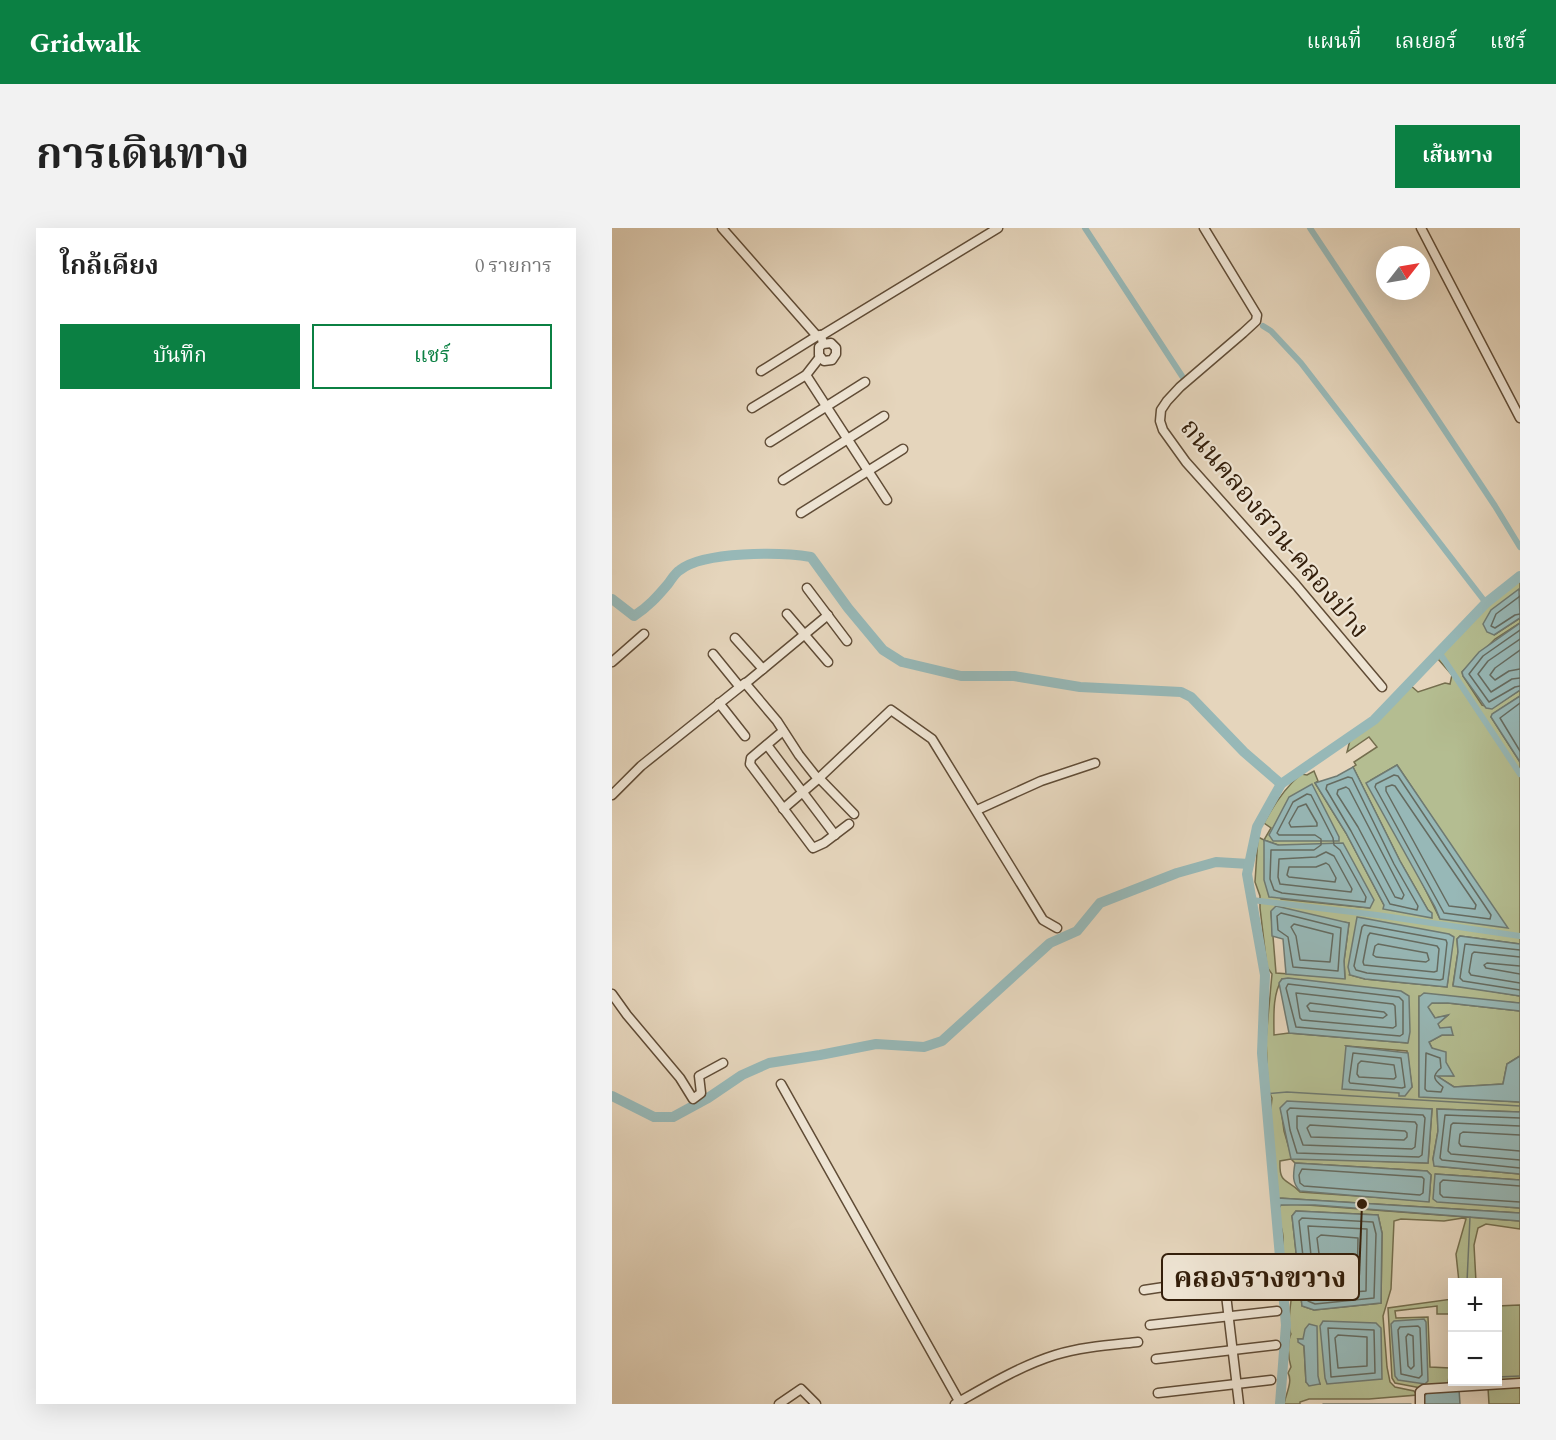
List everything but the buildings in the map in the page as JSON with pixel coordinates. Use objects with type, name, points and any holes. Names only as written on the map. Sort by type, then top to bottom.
[{"type":"street","points":[[722,228],[820,338],[836,348],[833,359],[828,361],[820,357],[818,350],[820,338]]},
{"type":"street","points":[[761,371],[820,338],[998,228]]},
{"type":"street","name":"ถนนคลองสวน-คลองป่าง","points":[[1204,228],[1254,308],[1257,315],[1256,321],[1180,387],[1164,405],[1160,421],[1163,430],[1186,462],[1296,585],[1382,687]]},
{"type":"street","points":[[1421,228],[1520,418]]},
{"type":"street","points":[[752,408],[806,375],[820,357]]},
{"type":"street","points":[[806,375],[886,500]]},
{"type":"street","points":[[770,442],[865,382]]},
{"type":"street","points":[[783,480],[884,416]]},
{"type":"street","points":[[801,513],[903,449]]},
{"type":"street","points":[[807,588],[847,641]]},
{"type":"street","points":[[787,614],[828,662]]},
{"type":"street","points":[[612,795],[641,766],[828,615]]},
{"type":"street","points":[[612,662],[644,634]]},
{"type":"street","points":[[735,638],[763,669]]},
{"type":"street","points":[[713,654],[743,684],[783,731],[819,779],[854,814]]},
{"type":"street","points":[[719,703],[745,736]]},
{"type":"street","points":[[783,809],[819,779],[891,710],[932,739],[1043,920],[1057,928]]},
{"type":"street","points":[[783,731],[751,758],[749,763],[813,848],[816,849],[849,824]]},
{"type":"street","points":[[767,745],[835,835]]},
{"type":"street","points":[[977,810],[1049,778],[1095,763]]},
{"type":"street","points":[[612,994],[627,1016],[680,1078],[693,1099],[701,1093],[699,1076],[723,1063]]},
{"type":"street","points":[[781,1084],[957,1403],[1002,1378],[1052,1356],[1102,1346],[1138,1342]]},
{"type":"street","points":[[1144,1290],[1224,1278],[1271,1275]]},
{"type":"street","points":[[1224,1278],[1239,1404]]},
{"type":"street","points":[[1150,1325],[1277,1311]]},
{"type":"street","points":[[1156,1359],[1276,1345]]},
{"type":"street","points":[[1158,1393],[1271,1380]]},
{"type":"street","points":[[1420,1404],[1420,1392],[1424,1389],[1520,1383]]},
{"type":"street","points":[[780,1404],[801,1389],[816,1404]]},
{"type":"green space","points":[[1520,579],[1520,589],[1494,635],[1520,618],[1520,623],[1495,639],[1462,672],[1482,705],[1492,708],[1520,690],[1520,696],[1491,717],[1520,762],[1520,944],[1460,936],[1457,939],[1458,952],[1453,985],[1520,996],[1520,1003],[1419,996],[1419,1096],[1520,1102],[1520,1112],[1437,1109],[1438,1131],[1433,1159],[1435,1166],[1520,1174],[1520,1180],[1435,1174],[1506,1207],[1520,1208],[1520,1213],[1278,1198],[1270,1117],[1272,1098],[1268,1089],[1266,1039],[1272,974],[1267,967],[1260,896],[1255,882],[1258,837],[1264,840],[1271,828],[1264,823],[1285,791],[1301,774],[1307,775],[1314,771],[1318,781],[1315,783],[1346,833],[1384,905],[1432,913],[1428,910],[1400,861],[1353,767],[1356,765],[1354,762],[1377,747],[1369,737],[1347,752],[1350,740],[1368,727],[1410,685],[1418,692],[1445,683],[1450,684],[1452,675],[1438,659],[1475,617]],"holes":[[[1397,765],[1439,828],[1440,919],[1371,780]],[[1264,840],[1278,845],[1370,908],[1281,899]],[[1271,912],[1349,923],[1344,961],[1345,978],[1276,973]],[[1453,937],[1447,987],[1365,979],[1350,975]],[[1282,979],[1408,1043],[1289,1033],[1274,1035],[1274,1007]],[[1346,1046],[1407,1051],[1412,1087],[1399,1093]],[[1281,1108],[1432,1109],[1428,1163],[1292,1158],[1284,1131]],[[1291,1159],[1295,1163],[1427,1171],[1431,1175],[1429,1201],[1300,1192],[1282,1178],[1280,1161]]]},
{"type":"green space","points":[[1431,1003],[1520,1011],[1520,1056],[1507,1064],[1503,1084],[1454,1087],[1435,1075],[1453,1076],[1429,1042],[1442,1035],[1452,1035],[1437,1024],[1447,1016],[1435,1018],[1427,1007]]},
{"type":"green space","points":[[1294,1204],[1520,1221],[1520,1229],[1486,1224],[1478,1228],[1474,1245],[1476,1278],[1459,1278],[1456,1254],[1466,1219],[1444,1221],[1401,1219],[1394,1221],[1391,1289],[1383,1316],[1387,1367],[1390,1382],[1395,1387],[1414,1391],[1417,1395],[1369,1399],[1309,1399],[1300,1404],[1284,1404],[1289,1384],[1288,1373],[1291,1367],[1288,1350],[1291,1334],[1289,1322],[1291,1301],[1288,1298],[1288,1269],[1282,1256],[1283,1238],[1280,1205]],"holes":[[[1296,1211],[1378,1215],[1382,1233],[1381,1303],[1314,1310],[1302,1306],[1292,1216]],[[1298,1339],[1303,1339],[1320,1384],[1306,1382],[1304,1346]]]},
{"type":"green space","points":[[1448,1300],[1448,1314],[1437,1314],[1437,1306],[1395,1311],[1396,1318],[1428,1317],[1430,1367],[1448,1368],[1448,1384],[1421,1388],[1395,1383],[1392,1378],[1388,1308]]},
{"type":"green space","points":[[1520,1305],[1520,1380],[1502,1381],[1502,1306]]},
{"type":"green space","points":[[1520,1386],[1520,1404],[1489,1404],[1488,1388]]},
{"type":"water","points":[[1519,589],[1520,618],[1494,635],[1487,632],[1483,624],[1491,610]]},
{"type":"water","points":[[1520,623],[1520,690],[1492,709],[1486,708],[1462,672],[1479,652]]},
{"type":"water","points":[[1520,696],[1520,762],[1491,717],[1492,714]]},
{"type":"water","points":[[1397,765],[1508,928],[1440,919],[1366,783]]},
{"type":"water","points":[[1353,767],[1400,861],[1428,910],[1432,913],[1432,918],[1383,909],[1384,905],[1346,833],[1315,783],[1337,776]]},
{"type":"water","points":[[1312,784],[1339,841],[1273,841],[1269,835],[1289,797]]},
{"type":"water","points":[[1264,840],[1278,845],[1343,843],[1374,900],[1370,908],[1269,897],[1264,880]]},
{"type":"water","points":[[1276,906],[1349,923],[1344,961],[1345,979],[1286,974],[1283,939],[1272,936],[1271,911]]},
{"type":"water","points":[[1357,917],[1449,934],[1454,937],[1447,987],[1365,979],[1350,975],[1348,967]]},
{"type":"water","points":[[1460,936],[1520,944],[1520,996],[1453,986],[1458,952],[1457,939]]},
{"type":"water","points":[[1282,979],[1401,991],[1409,996],[1408,1043],[1289,1033],[1279,983]]},
{"type":"water","points":[[1424,993],[1520,1003],[1520,1011],[1448,1003],[1432,1003],[1428,1007],[1435,1018],[1448,1015],[1438,1024],[1440,1028],[1451,1027],[1453,1035],[1442,1035],[1429,1042],[1432,1048],[1446,1052],[1446,1062],[1454,1076],[1437,1076],[1454,1087],[1503,1084],[1507,1064],[1520,1056],[1520,1102],[1419,1097],[1419,997]]},
{"type":"water","points":[[1346,1046],[1408,1053],[1412,1087],[1405,1096],[1399,1096],[1399,1093],[1342,1089]]},
{"type":"water","points":[[1287,1101],[1432,1109],[1428,1163],[1291,1159],[1280,1108]]},
{"type":"water","points":[[1437,1109],[1520,1112],[1520,1174],[1434,1166],[1438,1131]]},
{"type":"water","points":[[1295,1163],[1427,1171],[1431,1175],[1429,1202],[1300,1191],[1294,1178]]},
{"type":"water","points":[[1435,1174],[1520,1180],[1520,1208],[1437,1202],[1433,1199]]},
{"type":"water","points":[[1276,1195],[1278,1198],[1520,1213],[1520,1221],[1315,1205],[1281,1205],[1279,1208]]},
{"type":"water","points":[[1296,1211],[1378,1215],[1382,1233],[1381,1303],[1314,1310],[1302,1306],[1292,1216]]},
{"type":"water","points":[[1424,1319],[1426,1322],[1428,1381],[1425,1384],[1398,1380],[1395,1376],[1391,1324],[1394,1321]]},
{"type":"water","points":[[1323,1321],[1376,1323],[1381,1328],[1382,1379],[1327,1384],[1320,1326]]},
{"type":"water","points":[[1309,1324],[1317,1326],[1320,1384],[1309,1386],[1306,1382],[1304,1346],[1298,1342],[1298,1339],[1303,1339],[1305,1329]]},
{"type":"water","points":[[1459,1389],[1460,1404],[1423,1404],[1422,1398],[1429,1391]]},
{"type":"waterway","points":[[1085,228],[1182,376]]},
{"type":"waterway","points":[[1310,228],[1520,547]]},
{"type":"waterway","points":[[1263,326],[1271,331],[1301,363],[1486,603]]},
{"type":"waterway","points":[[612,599],[634,616],[652,602],[678,571],[691,564],[706,559],[743,554],[811,557],[848,608],[883,650],[902,662],[961,676],[1014,676],[1080,687],[1181,692],[1191,697],[1244,752],[1281,784]]},
{"type":"waterway","points":[[1280,1404],[1286,1325],[1262,1053],[1265,975],[1247,874],[1257,827],[1281,784],[1374,720],[1486,603],[1520,576]]},
{"type":"waterway","points":[[1439,652],[1520,774]]},
{"type":"waterway","points":[[612,1096],[654,1117],[673,1117],[708,1098],[742,1075],[769,1063],[876,1044],[924,1047],[942,1041],[1050,943],[1077,931],[1100,903],[1177,873],[1216,862],[1249,864]]},
{"type":"waterway","points":[[1252,900],[1520,936]]},
{"type":"waterway","points":[[1266,1094],[1287,1092],[1520,1106]]},
{"type":"waterway","points":[[1467,1278],[1470,1217]]},
{"type":"waterway","points":[[1502,1377],[1520,1376]]},
{"type":"waterway","points":[[1323,1404],[1411,1404]]},
{"type":"place","name":"คลองรางขวาง","points":[[1362,1204]]}]
